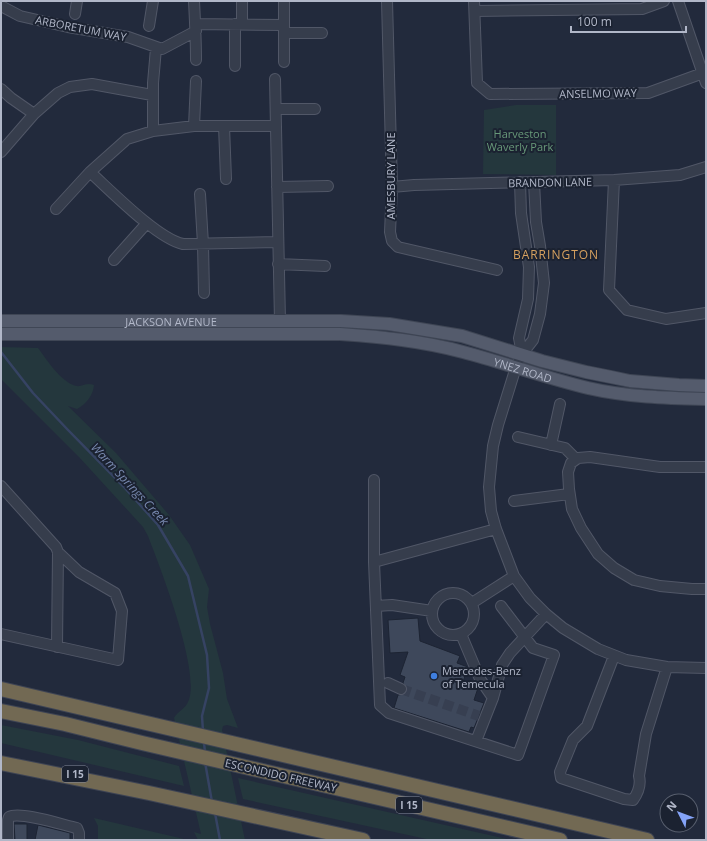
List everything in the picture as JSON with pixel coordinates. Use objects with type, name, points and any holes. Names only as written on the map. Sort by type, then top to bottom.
[{"type":"highway","points":[[1,689],[647,840]]},
{"type":"highway","name":"ESCONDIDO FREEWAY","points":[[1,711],[64,724],[560,840]]},
{"type":"highway","name":"I 15","points":[[1,756],[149,793],[363,840]]},
{"type":"highway","points":[[1,763],[149,793]]},
{"type":"main road","name":"JACKSON AVENUE","points":[[1,321],[341,322]]},
{"type":"main road","points":[[211,321],[211,334]]},
{"type":"main road","name":"YNEZ ROAD","points":[[341,322],[389,324],[462,336],[586,372],[630,381],[679,386],[706,386]]},
{"type":"main road","name":"JACKSON AVENUE","points":[[1,334],[340,334]]},
{"type":"main road","name":"YNEZ ROAD","points":[[340,334],[375,336],[428,344],[463,352],[590,388],[656,398],[706,399]]},
{"type":"street","points":[[75,14],[77,1]]},
{"type":"street","points":[[149,26],[153,1]]},
{"type":"street","points":[[194,1],[196,60]]},
{"type":"street","points":[[235,66],[242,1]]},
{"type":"street","points":[[284,1],[284,62]]},
{"type":"street","name":"AMESBURY LANE","points":[[387,1],[392,187],[390,232],[392,241],[398,247],[497,270]]},
{"type":"street","points":[[475,6],[642,9],[664,1]]},
{"type":"street","points":[[678,1],[704,78]]},
{"type":"street","name":"ARBORETUM WAY","points":[[1,6],[20,16],[68,27],[128,37],[159,49]]},
{"type":"street","name":"ANSELMO WAY","points":[[475,6],[477,83],[490,94],[648,93],[704,78]]},
{"type":"street","points":[[153,131],[148,94],[159,49],[195,27],[239,24],[322,33]]},
{"type":"street","points":[[275,78],[280,321]]},
{"type":"street","points":[[194,126],[196,81]]},
{"type":"street","points":[[1,152],[34,114],[58,93],[70,87],[92,84],[148,94]]},
{"type":"street","points":[[1,89],[34,114]]},
{"type":"street","points":[[276,109],[315,109]]},
{"type":"street","points":[[56,209],[90,172],[127,139],[153,131],[194,126],[276,126]]},
{"type":"street","points":[[224,126],[226,179]]},
{"type":"street","name":"BRANDON LANE","points":[[392,187],[614,180],[680,175],[706,167]]},
{"type":"street","points":[[90,172],[147,223],[175,242],[203,244],[278,242]]},
{"type":"street","points":[[614,180],[609,290],[627,310],[666,319],[706,313]]},
{"type":"street","points":[[520,182],[521,213],[529,267],[528,299],[519,338],[522,354]]},
{"type":"street","points":[[534,182],[536,222],[544,283],[540,314],[533,340],[522,354],[516,367],[498,425],[491,459],[489,487],[491,512],[496,529],[514,576],[530,598],[558,625],[598,649],[626,660],[667,667],[706,668]]},
{"type":"street","points":[[277,187],[328,186]]},
{"type":"street","points":[[200,194],[204,293]]},
{"type":"street","points":[[114,260],[147,223]]},
{"type":"street","points":[[278,264],[325,266]]},
{"type":"street","points":[[550,445],[560,404]]},
{"type":"street","points":[[518,437],[565,448],[576,459]]},
{"type":"street","points":[[706,467],[660,467],[590,457],[576,459],[571,463],[568,472],[572,509],[581,528],[598,554],[614,568],[634,580],[660,586],[706,589]]},
{"type":"street","points":[[374,480],[374,562],[380,705],[389,713],[518,756],[554,655],[533,648],[500,606]]},
{"type":"street","points":[[1,486],[56,547],[58,552],[79,572],[115,593],[122,611],[118,660],[1,634]]},
{"type":"street","points":[[514,501],[570,494]]},
{"type":"street","points":[[374,562],[496,529]]},
{"type":"street","points":[[57,647],[58,552]]},
{"type":"street","points":[[472,603],[514,576]]},
{"type":"street","points":[[456,592],[462,594],[472,603],[475,614],[474,621],[467,631],[461,634],[447,634],[440,631],[435,625],[432,618],[432,611],[438,599],[449,593],[456,592]]},
{"type":"street","points":[[376,606],[392,605],[432,611]]},
{"type":"street","points":[[476,742],[482,717],[493,698],[502,665],[510,653],[546,614]]},
{"type":"street","points":[[461,634],[480,679],[493,698]]},
{"type":"street","points":[[614,656],[587,726],[573,740],[560,772],[561,778],[630,800],[633,800],[636,795],[640,782],[638,776],[645,738],[667,667]]},
{"type":"street","points":[[388,683],[401,689]]},
{"type":"street","points":[[8,840],[8,820],[9,817],[13,815],[24,816],[77,828],[80,840]]},
{"type":"green space","name":"Harveston Waverly Park","points":[[516,105],[556,105],[556,175],[483,174],[484,110]]},
{"type":"green space","points":[[1,347],[38,348],[55,370],[70,384],[76,386],[89,384],[94,385],[91,396],[83,405],[77,409],[68,406],[116,453],[169,515],[190,545],[209,589],[207,607],[210,624],[223,673],[227,699],[238,728],[227,725],[223,726],[222,730],[245,840],[198,840],[194,832],[201,834],[174,718],[188,702],[191,688],[189,669],[185,645],[178,620],[148,536],[143,527],[79,457],[1,379]]},
{"type":"green space","points":[[1,725],[78,740],[179,766],[184,786],[1,743]]},
{"type":"green space","points":[[238,778],[511,840],[431,840],[243,799]]},
{"type":"green space","points":[[94,818],[186,840],[98,840],[98,826]]},
{"type":"building","name":"Mercedes-Benz of Temecula","points":[[418,618],[420,641],[460,656],[457,663],[468,667],[463,682],[478,688],[474,700],[484,703],[474,728],[471,727],[469,732],[394,708],[398,695],[404,694],[407,691],[406,686],[403,683],[405,677],[400,675],[408,652],[390,653],[388,620]]},
{"type":"building","points":[[14,824],[27,824],[27,840],[15,840]]},
{"type":"building","points":[[38,825],[70,833],[70,840],[35,840]]},
{"type":"waterway","name":"Warm Springs Creek","points":[[1,352],[33,393],[124,487],[158,525],[188,576],[207,655],[209,688],[202,716],[203,731]]},
{"type":"waterway","name":"Warm Springs Creek","points":[[204,742],[205,753]]},
{"type":"waterway","name":"Warm Springs Creek","points":[[205,762],[212,802]]},
{"type":"waterway","name":"Warm Springs Creek","points":[[215,813],[220,840]]},
{"type":"tunnel","points":[[401,689],[479,716]]},
{"type":"place","name":"Mercedes-Benz of Temecula","points":[[434,676]]},
{"type":"district","name":"BARRINGTON","points":[[556,254]]}]
